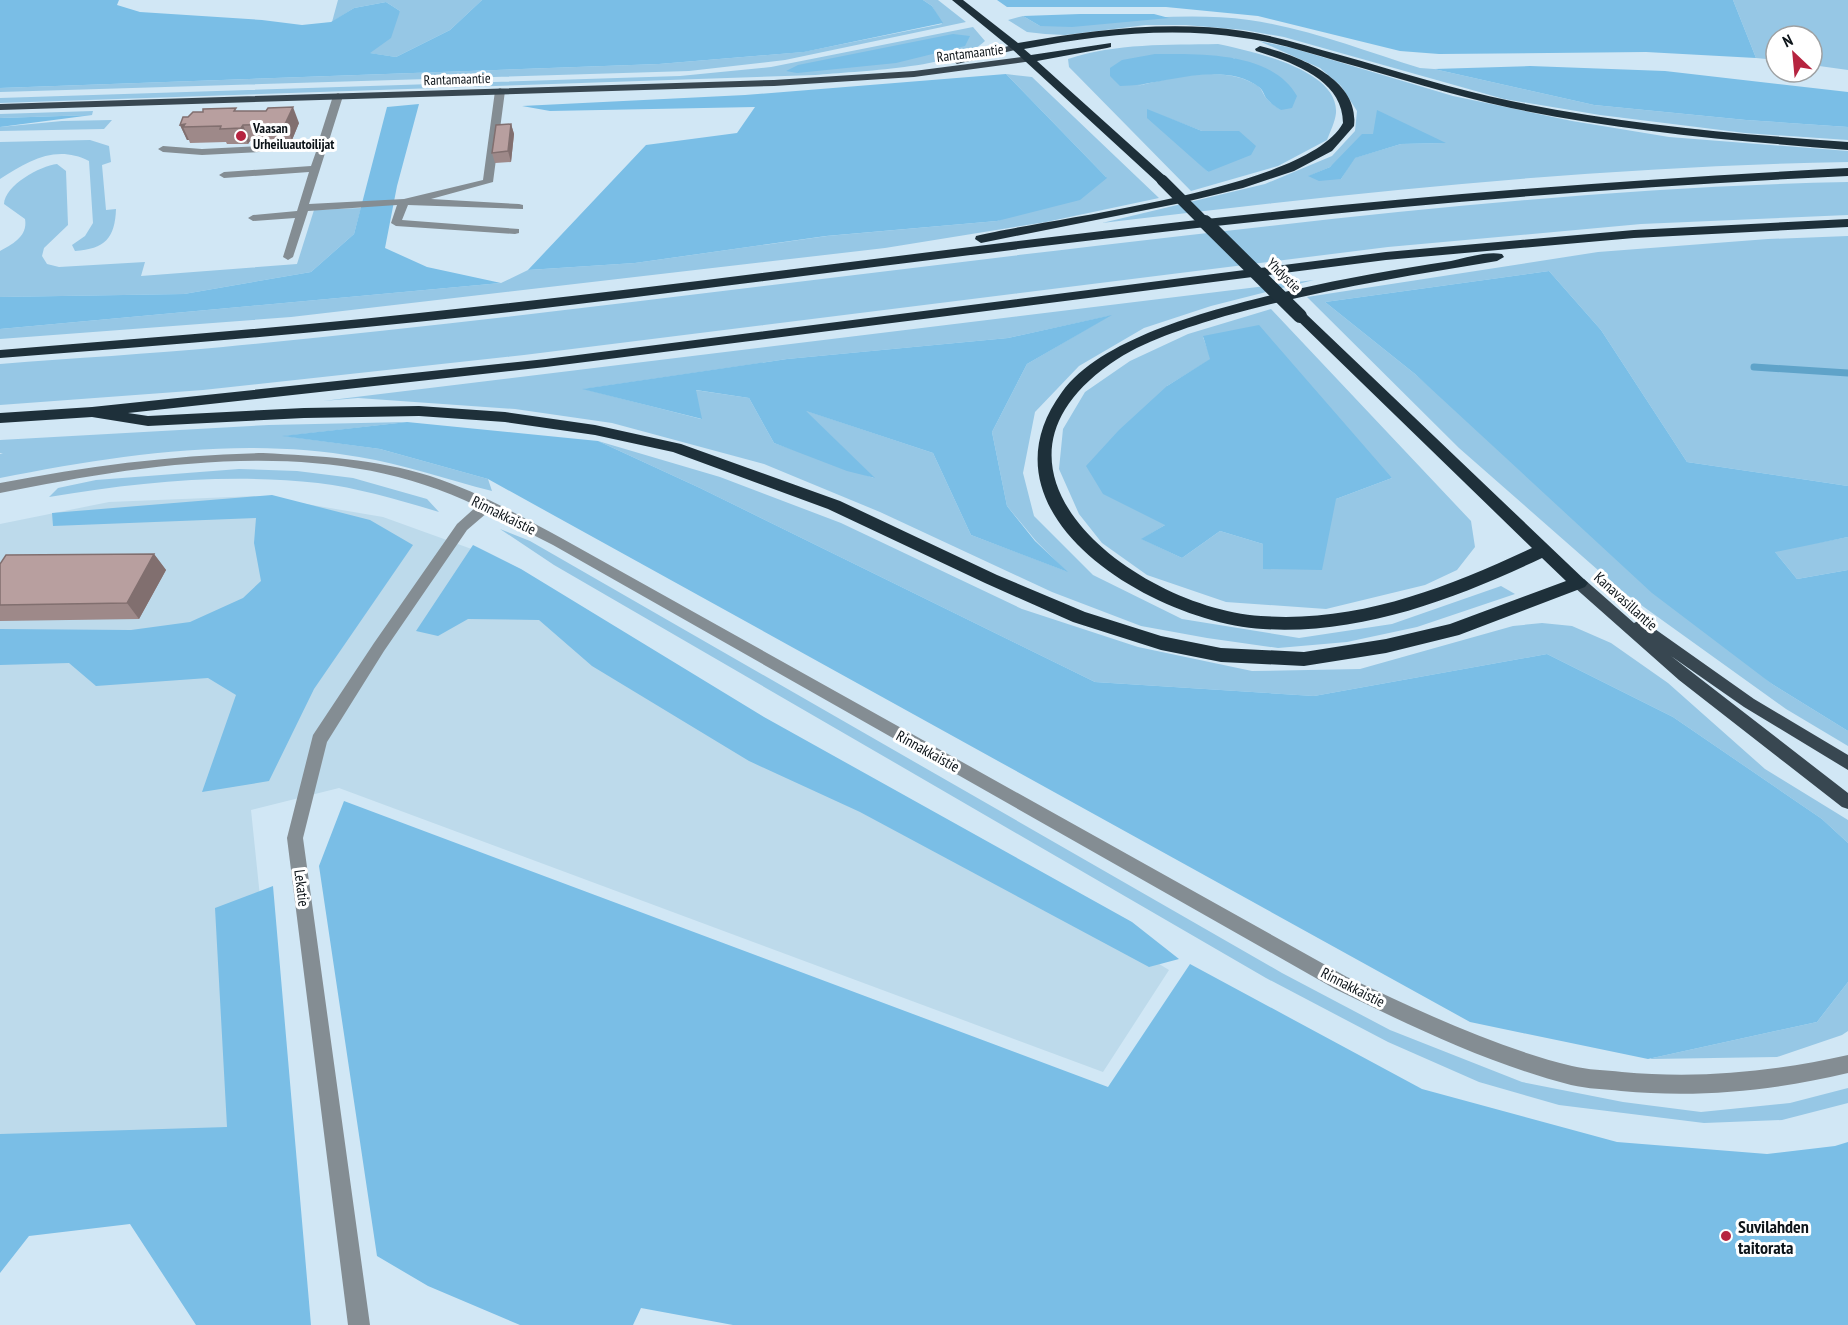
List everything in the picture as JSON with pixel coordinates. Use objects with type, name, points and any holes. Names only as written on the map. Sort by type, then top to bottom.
[{"type":"highway","name":"Yhdystie","points":[[957,0],[1016,47],[1162,180],[1300,316],[1579,583]]},
{"type":"highway","points":[[1016,47],[1056,39],[1157,30],[1201,30],[1241,34],[1274,40],[1460,93],[1571,116],[1645,127],[1848,146]]},
{"type":"highway","points":[[922,257],[984,238],[1101,216],[1251,182],[1300,165],[1323,152],[1348,126],[1348,112],[1344,101],[1324,77],[1282,55],[1257,48],[1199,40],[1165,40],[1108,45],[1029,59]]},
{"type":"highway","points":[[0,354],[259,334],[554,302],[1342,208],[1725,177],[1848,172]]},
{"type":"highway","points":[[0,418],[92,412],[546,363],[1386,256],[1634,234],[1848,224]]},
{"type":"highway","points":[[1543,550],[1490,576],[1420,602],[1365,617],[1315,622],[1262,623],[1211,614],[1160,596],[1118,570],[1085,543],[1062,516],[1048,483],[1042,455],[1047,427],[1061,400],[1105,360],[1137,343],[1189,323],[1317,287],[1634,234]]},
{"type":"highway","points":[[92,412],[148,421],[304,413],[419,411],[505,417],[607,433],[676,448],[834,505],[991,579],[1079,617],[1161,643],[1221,655],[1304,659],[1386,646],[1453,630],[1579,583]]},
{"type":"main road","name":"Rantamaantie","points":[[914,74],[1016,47]]},
{"type":"main road","name":"Rantamaantie","points":[[0,107],[774,84],[914,74],[1029,59]]},
{"type":"main road","name":"Kanavasillantie","points":[[1579,583],[1749,703],[1848,763]]},
{"type":"main road","name":"Kanavasillantie","points":[[1579,583],[1684,676],[1848,802]]},
{"type":"street","points":[[404,202],[488,182],[500,91]]},
{"type":"street","points":[[288,257],[338,96]]},
{"type":"street","points":[[163,149],[202,152],[323,146]]},
{"type":"street","points":[[224,175],[315,169]]},
{"type":"street","points":[[404,202],[396,223],[515,231]]},
{"type":"street","points":[[253,218],[404,202],[519,207]]},
{"type":"street","name":"Rinnakkaistie","points":[[0,488],[93,470],[145,463],[263,457],[322,460],[391,470],[428,480],[487,505],[567,547],[1341,983],[1435,1028],[1504,1055],[1575,1076],[1657,1086],[1725,1085],[1796,1077],[1848,1064]]},
{"type":"street","name":"Lekatie","points":[[359,1325],[295,838],[319,740],[379,647],[462,527],[487,505]]},
{"type":"shaded area","points":[[0,0],[119,0],[117,5],[140,12],[302,25],[331,22],[354,8],[386,2],[400,11],[391,38],[370,53],[396,57],[450,30],[482,0],[923,0],[932,6],[943,23],[804,52],[659,64],[0,88]]},
{"type":"shaded area","points":[[338,0],[482,0],[450,30],[396,57],[369,53],[400,11],[386,2],[354,8],[332,22]]},
{"type":"shaded area","points":[[923,0],[938,0],[966,22],[785,60],[689,71],[0,92],[0,88],[659,64],[803,52],[942,24],[932,6]]},
{"type":"shaded area","points":[[997,0],[1733,0],[1756,58],[1646,52],[1439,54],[1400,51],[1258,16],[1166,7],[1007,7]]},
{"type":"shaded area","points":[[1733,0],[1848,0],[1848,70],[1824,67],[1824,24],[1764,24],[1764,59],[1756,58]]},
{"type":"shaded area","points":[[1154,14],[1169,18],[1072,27],[1040,26],[1023,16]]},
{"type":"shaded area","points":[[1023,16],[1040,26],[1171,17],[1249,20],[1314,34],[1420,68],[1434,69],[1594,105],[1746,120],[1848,127],[1848,140],[1745,133],[1600,115],[1504,99],[1284,37],[1244,30],[1186,25],[1146,25],[1065,35],[1045,34],[1027,32],[1008,20]]},
{"type":"shaded area","points":[[973,27],[985,41],[952,58],[904,67],[855,72],[0,103],[0,98],[680,76],[771,67]]},
{"type":"shaded area","points":[[953,34],[970,36],[965,46],[896,63],[797,73],[786,71],[798,65]]},
{"type":"shaded area","points":[[1259,41],[1292,48],[1453,96],[1572,121],[1669,137],[1848,151],[1848,162],[1568,175],[1288,201],[1102,223],[1265,184],[1332,156],[1355,131],[1357,111],[1341,86],[1320,68]],"holes":[[[1373,135],[1444,143],[1401,144],[1354,158],[1341,179],[1309,176],[1330,167]]]},
{"type":"shaded area","points":[[1218,44],[1270,57],[1308,74],[1323,85],[1333,98],[1336,113],[1327,140],[1278,166],[1191,191],[1069,67],[1068,59],[1123,47]],"holes":[[[1234,58],[1281,110],[1268,100],[1258,86],[1230,75],[1182,76],[1137,86]],[[1147,110],[1202,131],[1239,131],[1208,172]]]},
{"type":"shaded area","points":[[1155,54],[1213,55],[1253,63],[1270,70],[1286,81],[1297,96],[1292,108],[1281,110],[1268,100],[1259,87],[1244,79],[1227,75],[1209,74],[1120,86],[1110,76],[1110,68],[1122,60]]},
{"type":"shaded area","points":[[1530,66],[1665,71],[1848,92],[1848,127],[1746,120],[1594,105],[1434,69]]},
{"type":"shaded area","points":[[1006,74],[1032,77],[1159,198],[1046,222],[885,248],[291,317],[0,339],[0,329],[501,283],[528,270],[635,263],[827,236],[997,221],[1106,177]]},
{"type":"shaded area","points":[[1006,74],[1107,178],[1080,200],[997,221],[826,236],[635,263],[528,270],[646,145],[737,133],[755,107],[550,111],[522,106],[745,95]]},
{"type":"shaded area","points":[[419,104],[397,186],[385,248],[427,267],[501,283],[0,329],[0,297],[184,294],[311,272],[354,234],[387,107]]},
{"type":"shaded area","points":[[1147,109],[1202,131],[1239,131],[1256,146],[1251,155],[1208,172],[1147,118]]},
{"type":"shaded area","points":[[1377,110],[1446,143],[1401,144],[1355,158],[1341,179],[1319,181],[1308,176],[1330,167],[1362,134],[1373,134]]},
{"type":"shaded area","points":[[93,111],[92,115],[0,118],[0,114]]},
{"type":"shaded area","points":[[92,115],[0,127],[0,118]]},
{"type":"shaded area","points":[[112,120],[104,129],[0,131],[0,127],[62,121]]},
{"type":"shaded area","points":[[90,140],[109,146],[111,162],[102,165],[106,210],[116,209],[115,219],[110,235],[101,244],[94,248],[75,251],[72,245],[85,236],[93,223],[89,161],[77,156],[54,154],[21,166],[0,179],[0,142]]},
{"type":"shaded area","points":[[57,164],[66,171],[68,225],[44,248],[42,256],[47,264],[59,267],[145,262],[141,276],[297,264],[314,210],[361,208],[354,234],[311,272],[184,294],[0,297],[0,251],[22,235],[25,225],[25,219],[4,204],[6,197],[10,190],[25,178],[42,168]]},
{"type":"shaded area","points":[[1848,182],[1848,215],[1641,224],[1388,247],[524,355],[203,390],[0,405],[0,364],[332,336],[1377,214],[1659,190]]},
{"type":"shaded area","points":[[1848,236],[1848,486],[1687,462],[1601,330],[1549,271],[1325,302],[1415,374],[1772,684],[1848,731],[1848,746],[1786,709],[1623,592],[1459,448],[1307,297],[1598,252],[1768,239]]},
{"type":"shaded area","points":[[1549,271],[1601,330],[1687,462],[1848,486],[1848,537],[1775,552],[1797,579],[1848,570],[1848,731],[1772,684],[1652,593],[1415,374],[1325,302]]},
{"type":"shaded area","points":[[1314,280],[1211,306],[1144,328],[1079,366],[1035,412],[1023,473],[1034,516],[1093,575],[1182,619],[1299,638],[1392,624],[1501,586],[1515,594],[1417,627],[1347,642],[1278,648],[1207,638],[1141,626],[1052,592],[880,512],[764,464],[612,423],[515,409],[358,398],[323,401]],"holes":[[[1109,316],[1027,364],[992,432],[1007,506],[1036,541],[1066,571],[971,535],[933,453],[804,410],[874,478],[774,443],[749,398],[695,390],[701,419],[584,389],[787,359],[1008,338]]]},
{"type":"shaded area","points":[[1271,309],[1471,521],[1475,547],[1457,570],[1425,585],[1326,609],[1226,602],[1147,575],[1102,543],[1079,514],[1059,469],[1063,429],[1085,392],[1130,361],[1188,334]],"holes":[[[1203,337],[1392,478],[1336,499],[1263,544],[1220,531],[1182,558],[1142,539],[1165,525],[1167,386],[1211,359]]]},
{"type":"shaded area","points":[[1112,315],[1027,364],[992,432],[1007,506],[1035,541],[1068,572],[971,535],[933,453],[806,411],[875,478],[847,471],[774,443],[749,398],[696,390],[702,419],[582,389],[787,359],[1008,338]]},
{"type":"shaded area","points":[[1259,325],[1392,478],[1336,499],[1322,570],[1263,569],[1263,544],[1220,531],[1182,558],[1141,539],[1165,525],[1103,494],[1086,466],[1119,430],[1167,386],[1210,359],[1203,336]]},
{"type":"shaded area","points":[[407,422],[285,436],[380,449],[488,479],[492,491],[376,460],[314,451],[269,448],[224,448],[133,456],[0,478],[0,454],[3,453],[0,453],[0,440],[269,425]]},
{"type":"shaded area","points":[[407,422],[598,441],[700,488],[1095,682],[1314,696],[1547,654],[1673,717],[1822,819],[1848,843],[1848,982],[1817,1022],[1648,1059],[1470,1022],[488,479],[380,449],[282,436]]},
{"type":"shaded area","points":[[598,441],[720,477],[841,523],[1022,609],[1138,647],[1252,671],[1360,669],[1513,626],[1542,623],[1572,626],[1611,643],[1668,683],[1765,769],[1848,820],[1848,843],[1822,819],[1673,717],[1547,654],[1314,696],[1095,682],[700,488]]},
{"type":"shaded area","points":[[239,469],[297,471],[353,478],[427,499],[439,512],[349,488],[284,480],[217,479],[149,483],[49,497],[58,488],[96,480]]},
{"type":"shaded area","points":[[272,495],[370,520],[413,545],[314,689],[269,781],[202,792],[236,695],[208,678],[96,686],[69,663],[0,665],[0,629],[131,630],[190,622],[243,598],[261,581],[254,543],[256,518],[53,526],[52,513]]},
{"type":"shaded area","points":[[259,496],[383,517],[491,556],[1169,970],[1103,1072],[339,788],[251,810],[287,1157],[0,1159],[0,524],[109,502]]},
{"type":"shaded area","points":[[500,529],[530,541],[1282,973],[1390,1030],[1522,1082],[1623,1102],[1701,1112],[1790,1103],[1848,1088],[1848,1103],[1782,1120],[1704,1123],[1559,1105],[1479,1082],[1388,1042],[1266,978],[554,565]]},
{"type":"shaded area","points":[[1848,537],[1848,570],[1797,579],[1774,551]]},
{"type":"shaded area","points":[[473,545],[521,569],[764,717],[1132,922],[1179,959],[1149,967],[860,812],[749,761],[592,666],[539,620],[468,619],[438,636],[416,631]]},
{"type":"shaded area","points":[[344,801],[1108,1087],[1190,964],[1422,1089],[1617,1142],[1767,1154],[1835,1146],[1848,1142],[1848,1325],[733,1325],[641,1308],[633,1325],[520,1325],[428,1286],[377,1256],[319,866]]},
{"type":"shaded area","points":[[273,886],[311,1325],[196,1325],[130,1224],[29,1236],[0,1273],[0,1134],[227,1127],[215,908]]},
{"type":"shaded area","points":[[1848,982],[1848,1031],[1842,1035],[1777,1057],[1648,1059],[1817,1022]]},
{"type":"building","points":[[293,107],[285,124],[243,125],[241,128],[220,129],[221,126],[183,127],[185,124],[180,125],[183,117],[188,117],[193,112],[203,112],[203,109],[236,108],[234,111],[266,111],[268,108]]},
{"type":"building","points":[[511,124],[508,151],[492,153],[496,125]]},
{"type":"building","points":[[154,554],[127,603],[0,605],[0,564],[6,555]]},
{"type":"waterway","points":[[1754,367],[1848,373]]},
{"type":"place","name":"Vaasan Urheiluautoilijat","points":[[241,136]]},
{"type":"place","name":"Suvilahden taitorata","points":[[1726,1236]]}]
